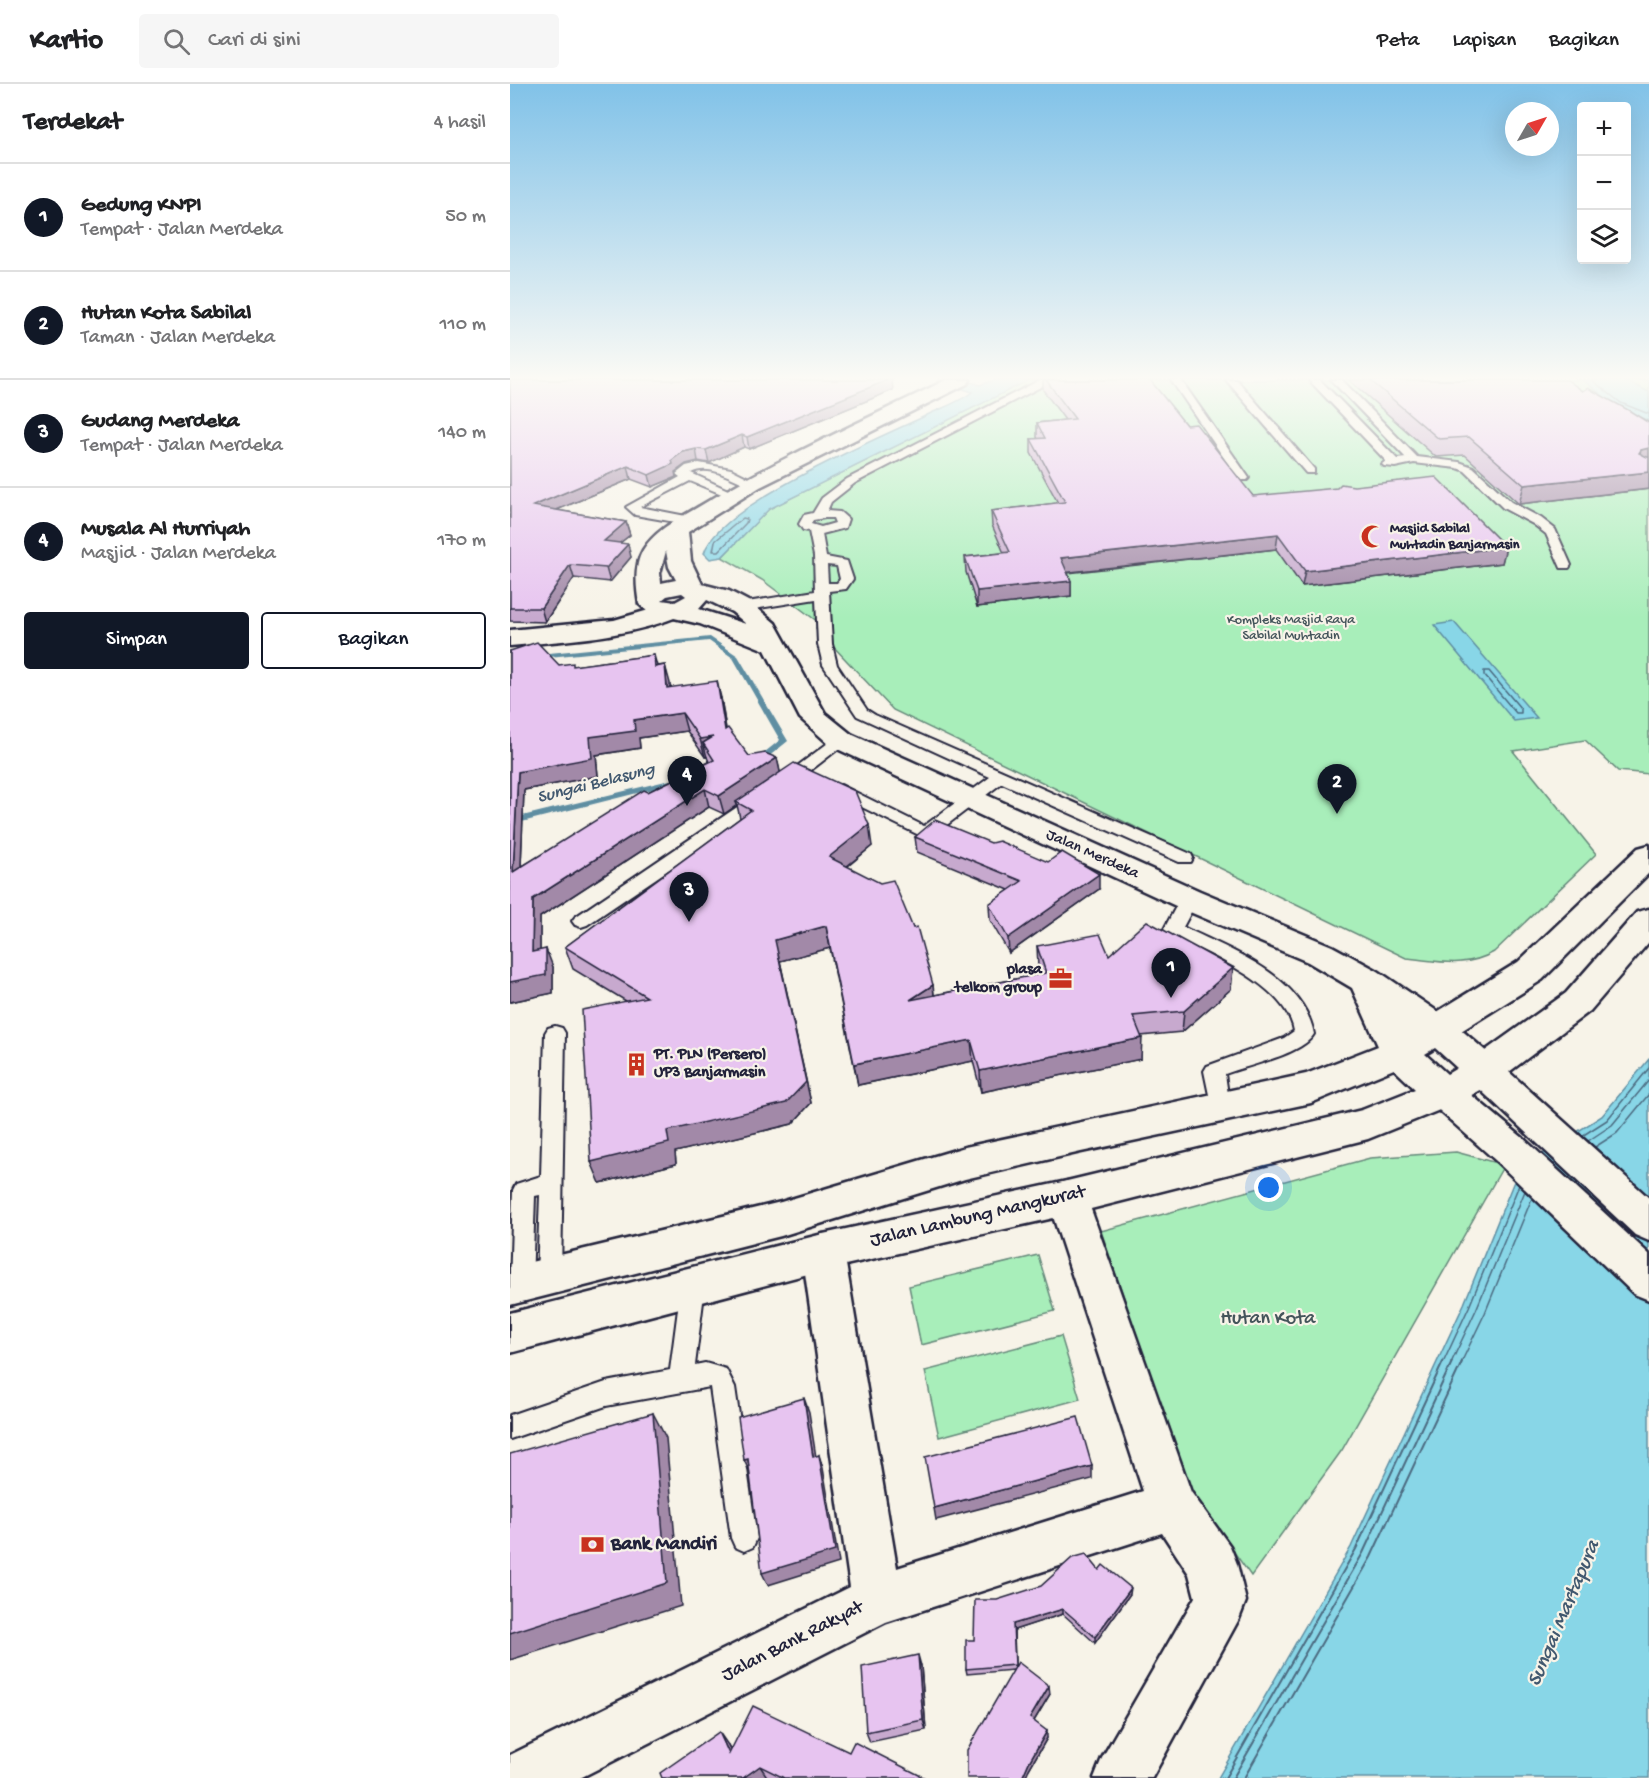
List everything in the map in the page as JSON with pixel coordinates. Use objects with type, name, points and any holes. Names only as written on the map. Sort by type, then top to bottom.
[{"type":"main road","points":[[778,650],[728,626],[698,615],[654,607],[651,604],[648,573],[653,552],[668,535],[753,483],[802,459]]},
{"type":"main road","points":[[510,638],[620,627],[687,606],[696,600],[697,593],[679,561],[685,526]]},
{"type":"main road","name":"Jalan Merdeka","points":[[550,634],[650,598],[666,588],[682,586],[720,596],[741,607],[766,628],[814,718],[826,752],[969,800],[1182,913],[1320,954],[1366,980],[1437,1029],[1649,1223]]},
{"type":"main road","points":[[540,1279],[782,1219],[965,1163],[1081,1136],[1311,1088],[1399,1052],[1530,971],[1649,855]]},
{"type":"main road","name":"Jalan Lambung Mangkurat","points":[[510,1333],[823,1252],[1067,1198],[1368,1124],[1444,1093],[1484,1071],[1578,1002],[1649,920]]},
{"type":"main road","points":[[1366,980],[1399,1052],[1509,1149],[1649,1281]]},
{"type":"main road","points":[[1067,1198],[1172,1506],[1212,1564],[1221,1601],[1122,1778]]},
{"type":"main road","name":"Jalan Bank Rakyat","points":[[522,1778],[877,1600],[823,1252]]},
{"type":"main road","points":[[540,1279],[582,1315]]},
{"type":"main road","points":[[877,1600],[1172,1506]]},
{"type":"lane","points":[[819,514],[826,500],[851,481],[894,459]]},
{"type":"lane","points":[[1230,459],[1243,478]]},
{"type":"lane","points":[[1300,459],[1310,471]]},
{"type":"lane","points":[[1386,459],[1391,464],[1414,460],[1459,465],[1469,469],[1507,506],[1538,521],[1551,532],[1566,565]]},
{"type":"lane","points":[[733,495],[682,474],[684,471],[710,467],[753,483]]},
{"type":"lane","points":[[685,526],[639,512],[632,507],[688,477]]},
{"type":"lane","points":[[819,514],[836,515],[842,522],[833,529],[815,530],[805,524],[808,518],[819,514]]},
{"type":"lane","points":[[815,530],[820,561],[825,644],[830,665],[862,713],[1000,777],[1185,858]]},
{"type":"lane","points":[[741,607],[841,586],[847,579],[843,564],[835,561],[820,561]]},
{"type":"lane","points":[[581,921],[802,771],[826,752]]},
{"type":"lane","points":[[802,771],[925,832],[1000,777]]},
{"type":"lane","points":[[934,826],[953,834]]},
{"type":"lane","points":[[1182,913],[1173,929],[1212,949],[1286,995],[1302,1017],[1304,1025],[1304,1034],[1292,1043],[1214,1071],[1220,1108]]},
{"type":"lane","points":[[540,1279],[553,1182],[555,1033]]},
{"type":"lane","points":[[540,1279],[524,1190],[553,1182]]},
{"type":"lane","points":[[681,1379],[693,1286]]},
{"type":"lane","points":[[510,1427],[606,1394],[681,1379],[713,1376],[723,1387],[744,1538]]},
{"type":"green space","name":"Kompleks Masjid Raya Sabilal Muhtadin","points":[[870,459],[1649,459],[1649,774],[1618,771],[1585,740],[1513,751],[1596,854],[1494,952],[1472,961],[1461,962],[1406,958],[893,710],[816,628],[818,622],[762,580],[722,557],[769,509]]},
{"type":"green space","name":"Hutan Kota","points":[[1456,1152],[1504,1165],[1342,1450],[1251,1576],[1190,1490],[1101,1231],[1370,1158]]},
{"type":"green space","points":[[1038,1255],[1055,1311],[921,1345],[909,1286]]},
{"type":"green space","points":[[1061,1336],[1080,1399],[939,1437],[925,1371]]},
{"type":"water","points":[[833,459],[870,459],[769,509],[722,557],[710,559],[704,553],[716,534],[738,515]]},
{"type":"water","points":[[1454,622],[1537,718],[1514,721],[1434,625]]},
{"type":"water","name":"Sungai Martapura","points":[[1649,1059],[1649,1778],[1218,1778],[1351,1547],[1464,1304],[1519,1169],[1602,1116]]},
{"type":"building","points":[[510,459],[673,459],[673,464],[649,475],[628,466],[533,506],[626,522],[604,541],[628,544],[606,568],[570,565],[541,608],[510,608]]},
{"type":"building","points":[[1042,459],[1224,459],[1253,496],[1337,488],[1341,484],[1354,486],[1436,477],[1506,547],[1305,571],[1278,534],[1061,558],[1071,581],[977,591],[965,557],[1010,552],[991,511],[1065,502]]},
{"type":"building","points":[[1494,459],[1649,459],[1649,472],[1524,485]]},
{"type":"building","points":[[537,642],[559,665],[573,663],[573,666],[654,655],[655,667],[665,665],[667,688],[717,681],[725,730],[728,728],[749,756],[765,753],[777,758],[719,796],[705,789],[533,899],[532,952],[546,949],[546,975],[510,982],[510,651]],"holes":[[[682,713],[700,739],[713,737],[703,743],[714,760],[648,792],[644,790],[513,872],[518,772],[592,758],[590,737],[635,731],[634,720]]]},
{"type":"building","points":[[794,763],[855,791],[869,825],[829,857],[880,883],[893,880],[913,928],[917,927],[933,985],[910,1000],[1046,973],[1037,946],[1100,934],[1109,955],[1147,921],[1233,968],[1184,1011],[1133,1016],[1142,1038],[980,1071],[971,1040],[854,1064],[826,926],[775,940],[806,1082],[786,1103],[667,1131],[669,1143],[591,1162],[582,1010],[647,997],[565,947],[751,810],[736,802]]},
{"type":"building","points":[[935,820],[991,843],[999,841],[1048,862],[1062,852],[1099,874],[1008,938],[989,904],[1022,881],[915,837]]},
{"type":"building","points":[[804,1398],[813,1457],[819,1455],[835,1551],[762,1573],[748,1459],[744,1460],[738,1417]]},
{"type":"building","name":"Bank Mandiri","points":[[653,1413],[667,1583],[510,1633],[510,1454]]},
{"type":"building","points":[[1078,1417],[1092,1466],[934,1508],[925,1457]]},
{"type":"building","points":[[1086,1554],[1099,1570],[1103,1565],[1131,1588],[1095,1637],[1063,1609],[1013,1624],[1015,1665],[966,1669],[966,1640],[974,1640],[975,1600],[997,1600],[1041,1586],[1072,1558]]},
{"type":"building","points":[[918,1655],[923,1720],[866,1732],[862,1667]]},
{"type":"building","points":[[1018,1662],[1049,1686],[1030,1718],[1047,1731],[1022,1778],[967,1778],[967,1750]]},
{"type":"building","points":[[753,1706],[849,1752],[854,1742],[925,1778],[784,1778],[760,1766],[743,1778],[662,1778],[660,1773],[719,1732],[729,1754]]},
{"type":"waterway","points":[[539,656],[710,639],[736,657],[784,741],[759,760]]},
{"type":"waterway","name":"Sungai Belasung","points":[[510,822],[678,780]]},
{"type":"place","name":"Masjid Sabilal Muhtadin Banjarmasin","points":[[1372,537]]},
{"type":"place","name":"Musala Al Hurriyah","points":[[687,806]]},
{"type":"place","name":"Hutan Kota Sabilal","points":[[1337,814]]},
{"type":"place","name":"Gudang Merdeka","points":[[689,922]]},
{"type":"place","name":"plasa telkom group","points":[[1060,979]]},
{"type":"place","name":"Gedung KNPI","points":[[1171,998]]},
{"type":"place","name":"PT. PLN (Persero) UP3 Banjarmasin","points":[[636,1064]]},
{"type":"place","name":"Bank Mandiri","points":[[593,1545]]}]
